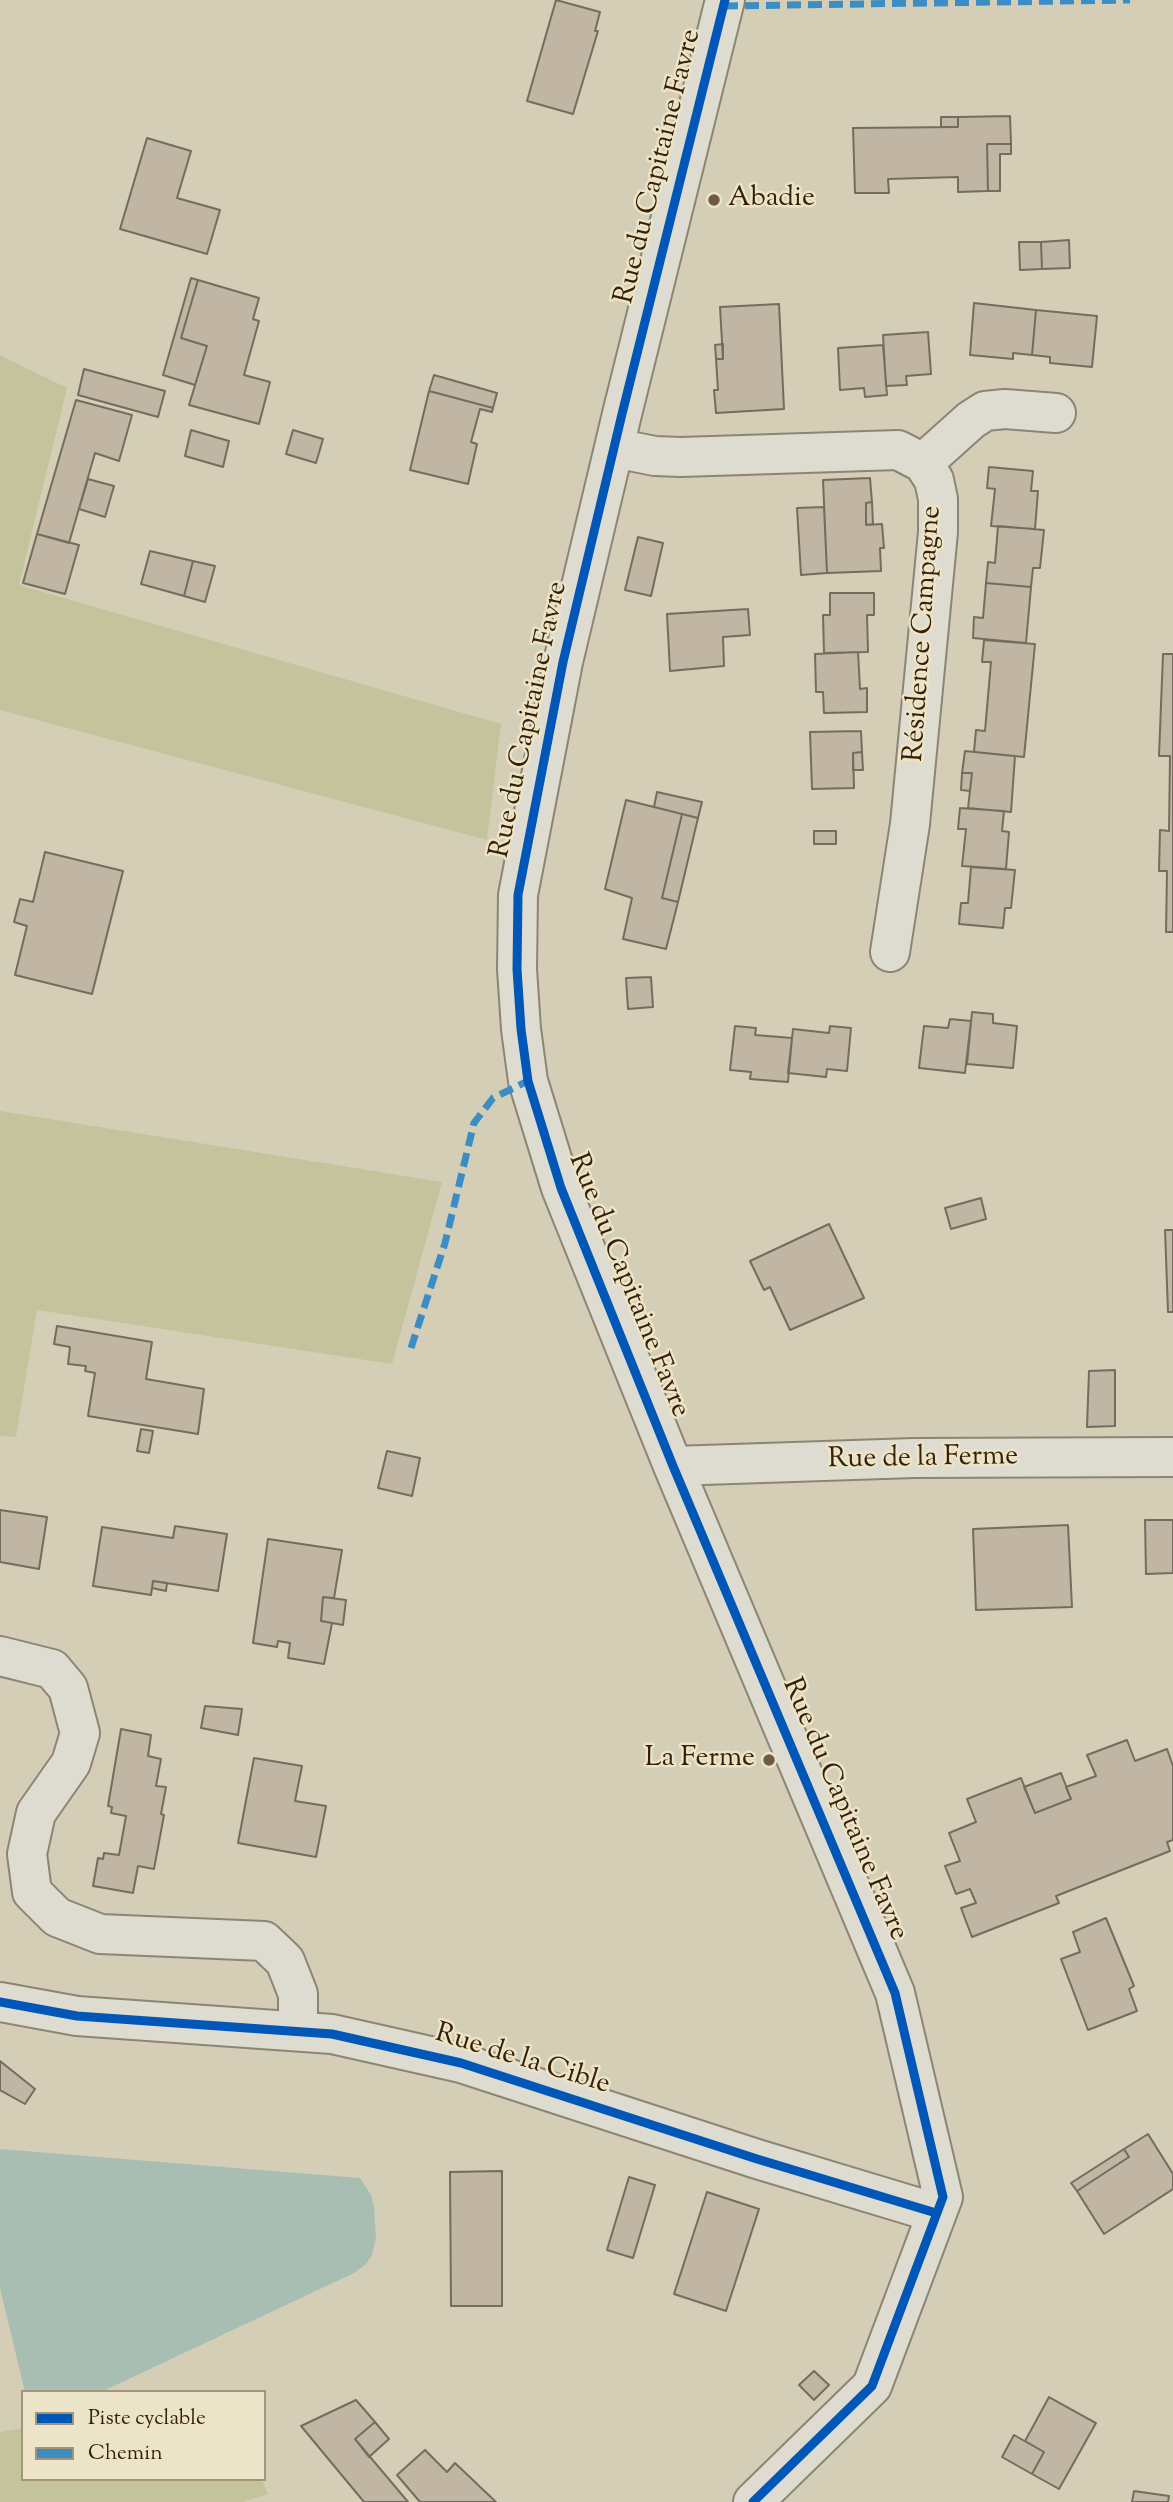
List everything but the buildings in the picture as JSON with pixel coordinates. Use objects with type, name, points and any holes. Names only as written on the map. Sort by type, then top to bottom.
[{"type":"street","name":"Rue du Capitaine Favre","points":[[725,0],[563,662],[518,895],[517,969],[528,1081],[561,1188],[673,1466],[895,1993],[943,2197],[872,2386],[753,2502]]},
{"type":"street","points":[[614,448],[655,456],[681,457],[898,450],[923,463],[971,420],[985,411],[1056,413]]},
{"type":"street","name":"Résidence Campagne","points":[[890,952],[910,824],[938,532],[938,499],[934,480],[923,463]]},
{"type":"street","name":"Rue de la Ferme","points":[[673,1466],[914,1458],[1173,1457]]},
{"type":"street","points":[[0,1656],[52,1669],[68,1688],[80,1733],[71,1763],[36,1813],[27,1854],[32,1892],[57,1917],[100,1934],[264,1941],[285,1961],[294,1983],[298,1994],[298,2031]]},
{"type":"street","name":"Rue de la Cible","points":[[0,2002],[77,2016],[332,2034],[461,2063],[757,2159],[936,2213]]},
{"type":"green space","points":[[0,355],[67,388],[19,585],[501,724],[487,840],[0,710]]},
{"type":"green space","points":[[0,1111],[442,1182],[392,1364],[37,1310],[16,1437],[0,1436]]},
{"type":"green space","points":[[21,2428],[21,2481],[262,2481],[268,2494],[243,2502],[0,2502],[0,2432]]},
{"type":"shaded area","points":[[0,2149],[360,2178],[371,2195],[374,2207],[376,2238],[372,2255],[366,2264],[354,2273],[105,2390],[25,2390],[0,2288]]},
{"type":"marked path","points":[[724,6],[1130,0]]},
{"type":"marked path","points":[[411,1348],[445,1243],[474,1123],[493,1098],[528,1081]]},
{"type":"cycle path","points":[[725,0],[563,662],[518,895],[517,969],[528,1081],[561,1188],[673,1466],[895,1993],[943,2197],[872,2386],[753,2502]]},
{"type":"cycle path","points":[[0,2002],[77,2016],[332,2034],[461,2063],[757,2159],[936,2213]]},
{"type":"place","name":"Abadie","points":[[714,200]]},
{"type":"place","name":"La Ferme","points":[[769,1760]]}]
